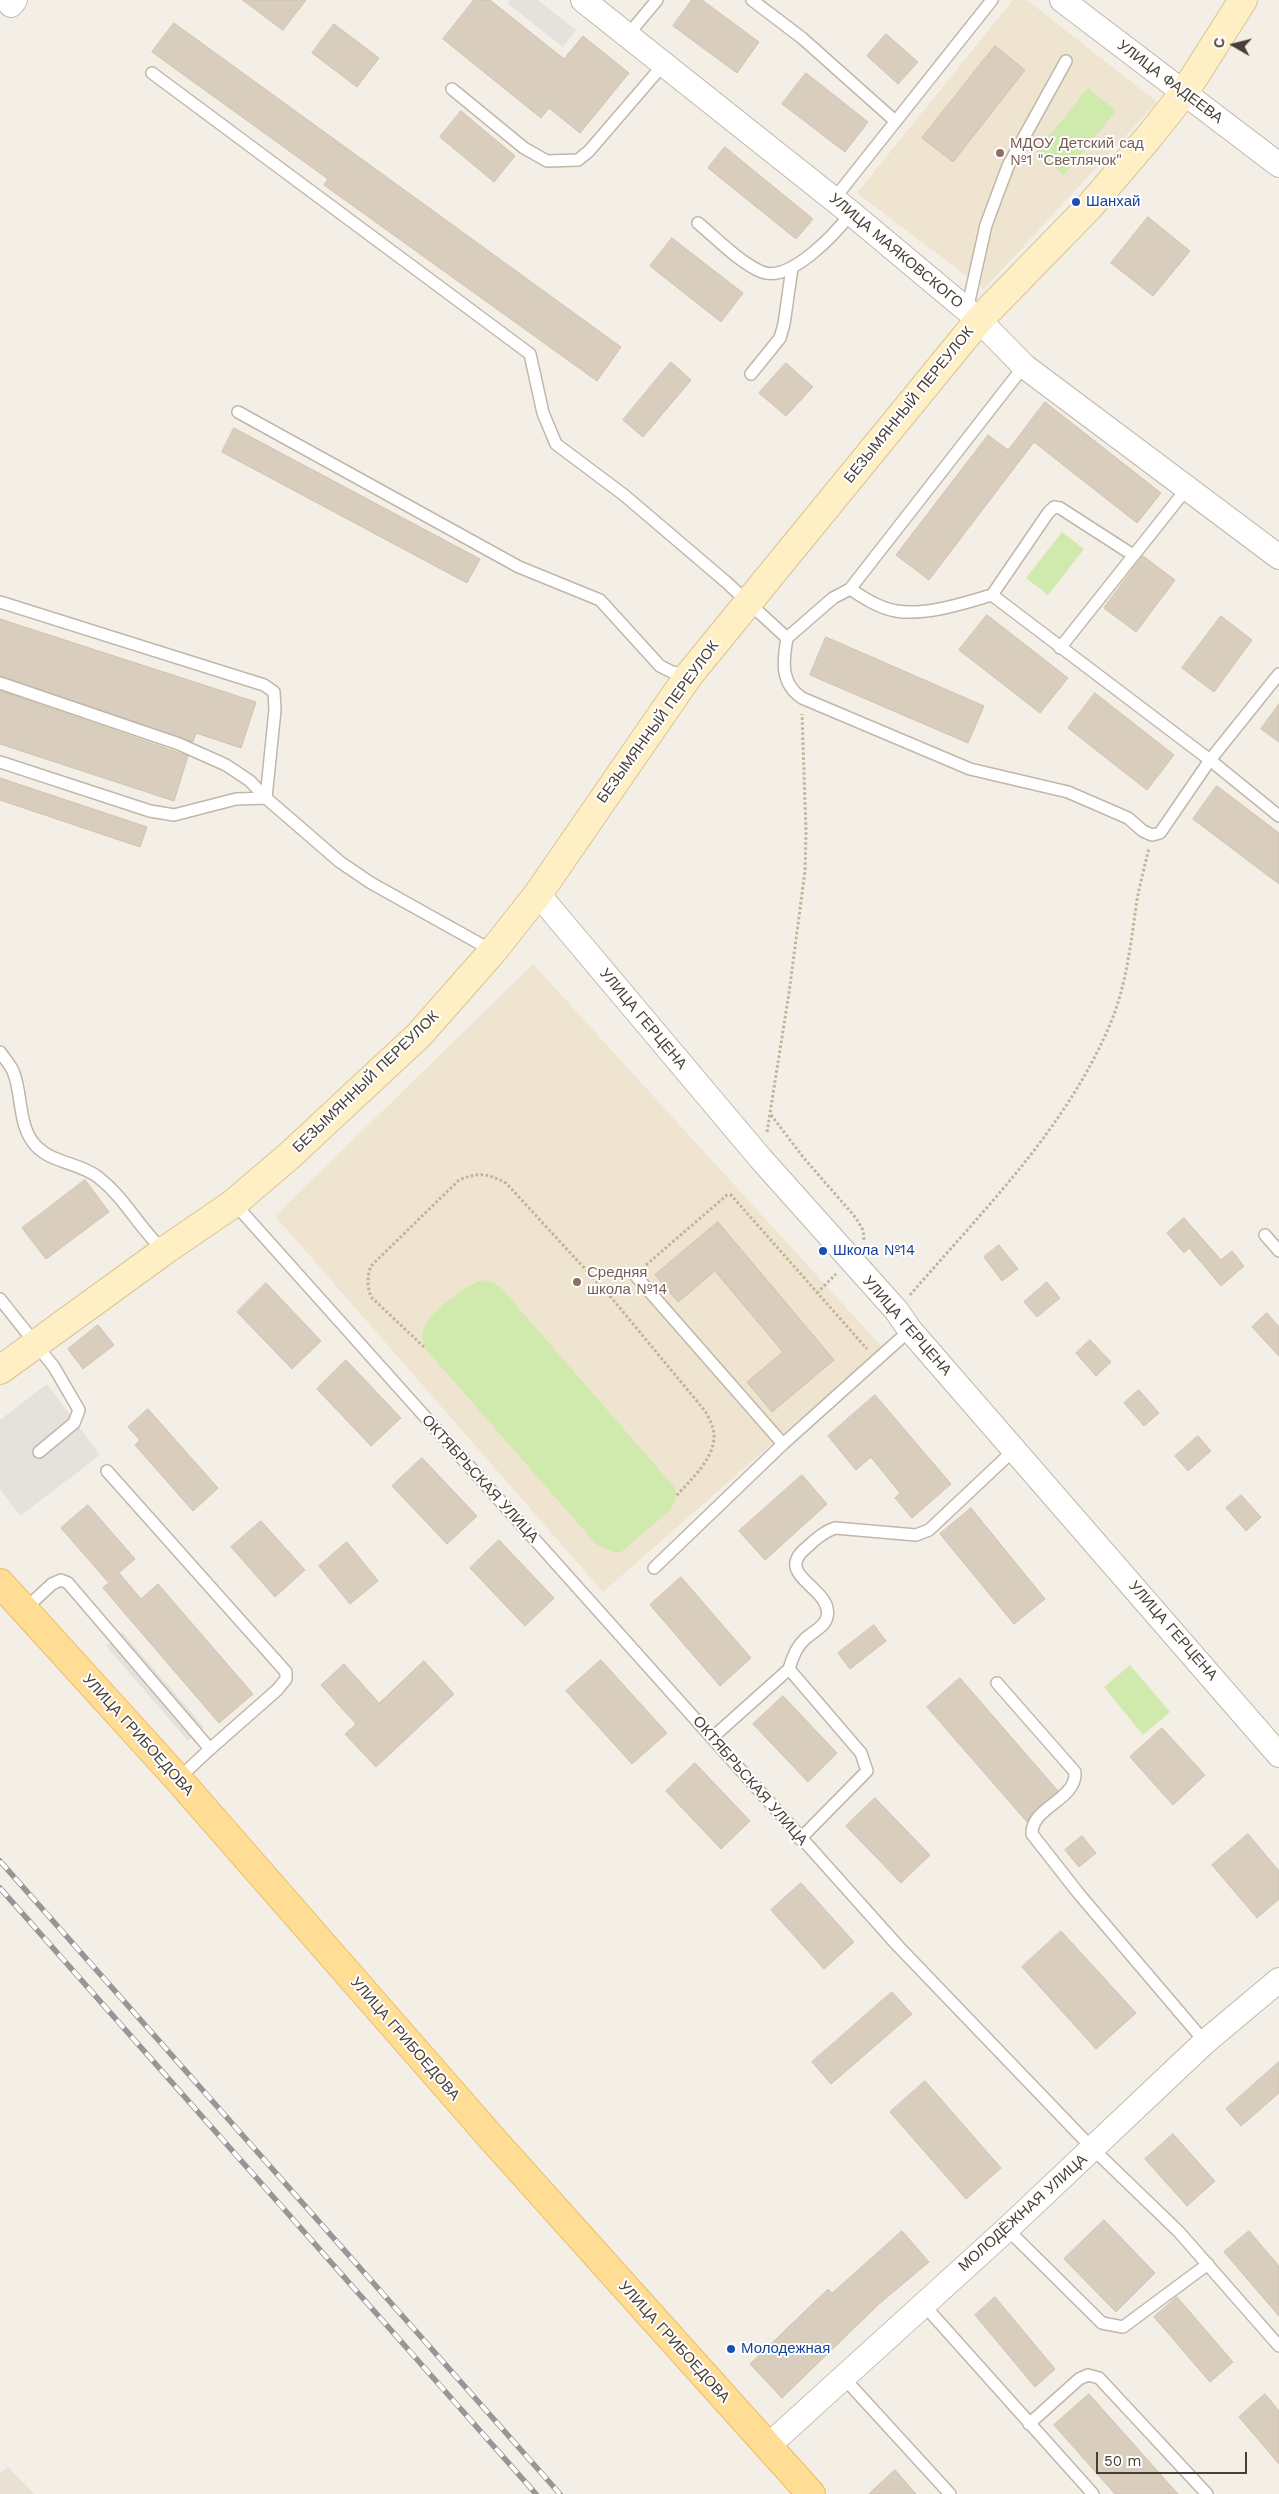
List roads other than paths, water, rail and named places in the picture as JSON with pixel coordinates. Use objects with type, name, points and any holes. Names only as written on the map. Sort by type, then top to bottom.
[{"type":"main road","name":"УЛИЦА ГРИБОЕДОВА","points":[[0,1583],[178,1779],[503,2151],[812,2494]]},
{"type":"street","name":"УЛИЦА МАЯКОВСКОГО","points":[[583,0],[842,206],[973,315],[1024,366],[1279,557]]},
{"type":"street","name":"УЛИЦА ФАДЕЕВА","points":[[1062,0],[1279,165]]},
{"type":"street","name":"БЕЗЫМЯННЫЙ ПЕРЕУЛОК","points":[[0,1370],[164,1251],[234,1203],[290,1156],[419,1035],[493,951],[538,894],[689,674],[973,315],[1090,206],[1184,93],[1243,0]]},
{"type":"street","name":"УЛИЦА ГЕРЦЕНА","points":[[538,894],[761,1159],[896,1310],[910,1330],[1279,1755]]},
{"type":"street","name":"МОЛОДЁЖНАЯ УЛИЦА","points":[[768,2446],[1093,2150],[1205,2042],[1279,1980]]},
{"type":"lane","points":[[627,36],[657,0]]},
{"type":"lane","points":[[752,0],[802,38],[894,120]]},
{"type":"lane","points":[[698,223],[738,256],[763,272],[776,273],[792,268],[835,234],[842,206],[894,120],[992,0]]},
{"type":"lane","points":[[973,315],[986,225],[1008,166],[1066,60]]},
{"type":"lane","points":[[452,89],[531,152],[547,161],[578,160],[589,151],[663,65]]},
{"type":"lane","points":[[152,72],[530,354],[543,412],[556,444],[624,495],[725,581],[787,638]]},
{"type":"lane","points":[[751,374],[780,338],[784,324],[792,268]]},
{"type":"lane","points":[[1024,366],[850,589],[833,598],[787,638],[784,672],[794,693],[970,769],[1068,792],[1128,818],[1143,831],[1152,835],[1160,832],[1210,760],[1279,674]]},
{"type":"lane","points":[[238,412],[519,567],[600,600],[660,666],[672,672],[689,674]]},
{"type":"lane","points":[[1060,648],[1188,487]]},
{"type":"lane","points":[[850,589],[871,602],[896,611],[921,610],[992,595],[1054,507],[1068,512],[1133,555]]},
{"type":"lane","points":[[992,595],[1210,760],[1279,816]]},
{"type":"lane","points":[[0,602],[264,685],[274,692],[275,710],[266,798]]},
{"type":"lane","points":[[0,683],[179,744],[226,764],[250,781],[266,798],[340,862],[370,883],[493,951]]},
{"type":"lane","points":[[0,762],[150,810],[174,815],[236,799],[266,798]]},
{"type":"lane","points":[[0,1052],[13,1071],[25,1127],[36,1146],[57,1160],[75,1165],[96,1176],[118,1194],[149,1237],[164,1251]]},
{"type":"lane","name":"ОКТЯБРЬСКАЯ УЛИЦА","points":[[234,1203],[713,1737],[800,1839],[898,1946],[1093,2150],[1180,2232],[1279,2346]]},
{"type":"lane","points":[[1265,1235],[1279,1251]]},
{"type":"lane","points":[[635,1275],[783,1444]]},
{"type":"lane","points":[[0,1298],[54,1367],[79,1410],[74,1423],[39,1452]]},
{"type":"lane","points":[[654,1568],[783,1444],[876,1358],[910,1330]]},
{"type":"lane","points":[[713,1737],[789,1669],[794,1654],[804,1640],[827,1620],[828,1610],[826,1601],[798,1573],[796,1561],[798,1555],[824,1532],[835,1528],[916,1535],[929,1530],[1015,1449]]},
{"type":"lane","points":[[107,1471],[286,1672],[286,1680],[277,1690],[178,1779]]},
{"type":"lane","points":[[25,1609],[52,1584],[61,1580],[68,1584],[210,1749]]},
{"type":"lane","points":[[789,1669],[861,1752],[867,1765],[864,1776],[800,1839]]},
{"type":"lane","points":[[997,1683],[1075,1772],[1075,1780],[1071,1788],[1036,1819],[1032,1825],[1032,1834],[1079,1894],[1205,2042]]},
{"type":"lane","points":[[1008,2228],[1102,2323],[1112,2327],[1123,2327],[1208,2264]]},
{"type":"lane","points":[[923,2304],[1092,2494]]},
{"type":"lane","points":[[1030,2424],[1078,2379],[1088,2375],[1099,2378],[1207,2494]]},
{"type":"lane","points":[[843,2377],[950,2494]]},
{"type":"railway","points":[[0,1861],[560,2494]]},
{"type":"railway","points":[[0,1888],[536,2494]]},
{"type":"place","name":"МДОУ Детский сад №1 \"Светлячок\"","points":[[1000,153]]},
{"type":"place","name":"Шанхай","points":[[1076,202]]},
{"type":"place","name":"Школа №14","points":[[823,1251]]},
{"type":"place","name":"Средняя школа №14","points":[[577,1282]]},
{"type":"place","name":"Молодежная","points":[[731,2349]]}]
